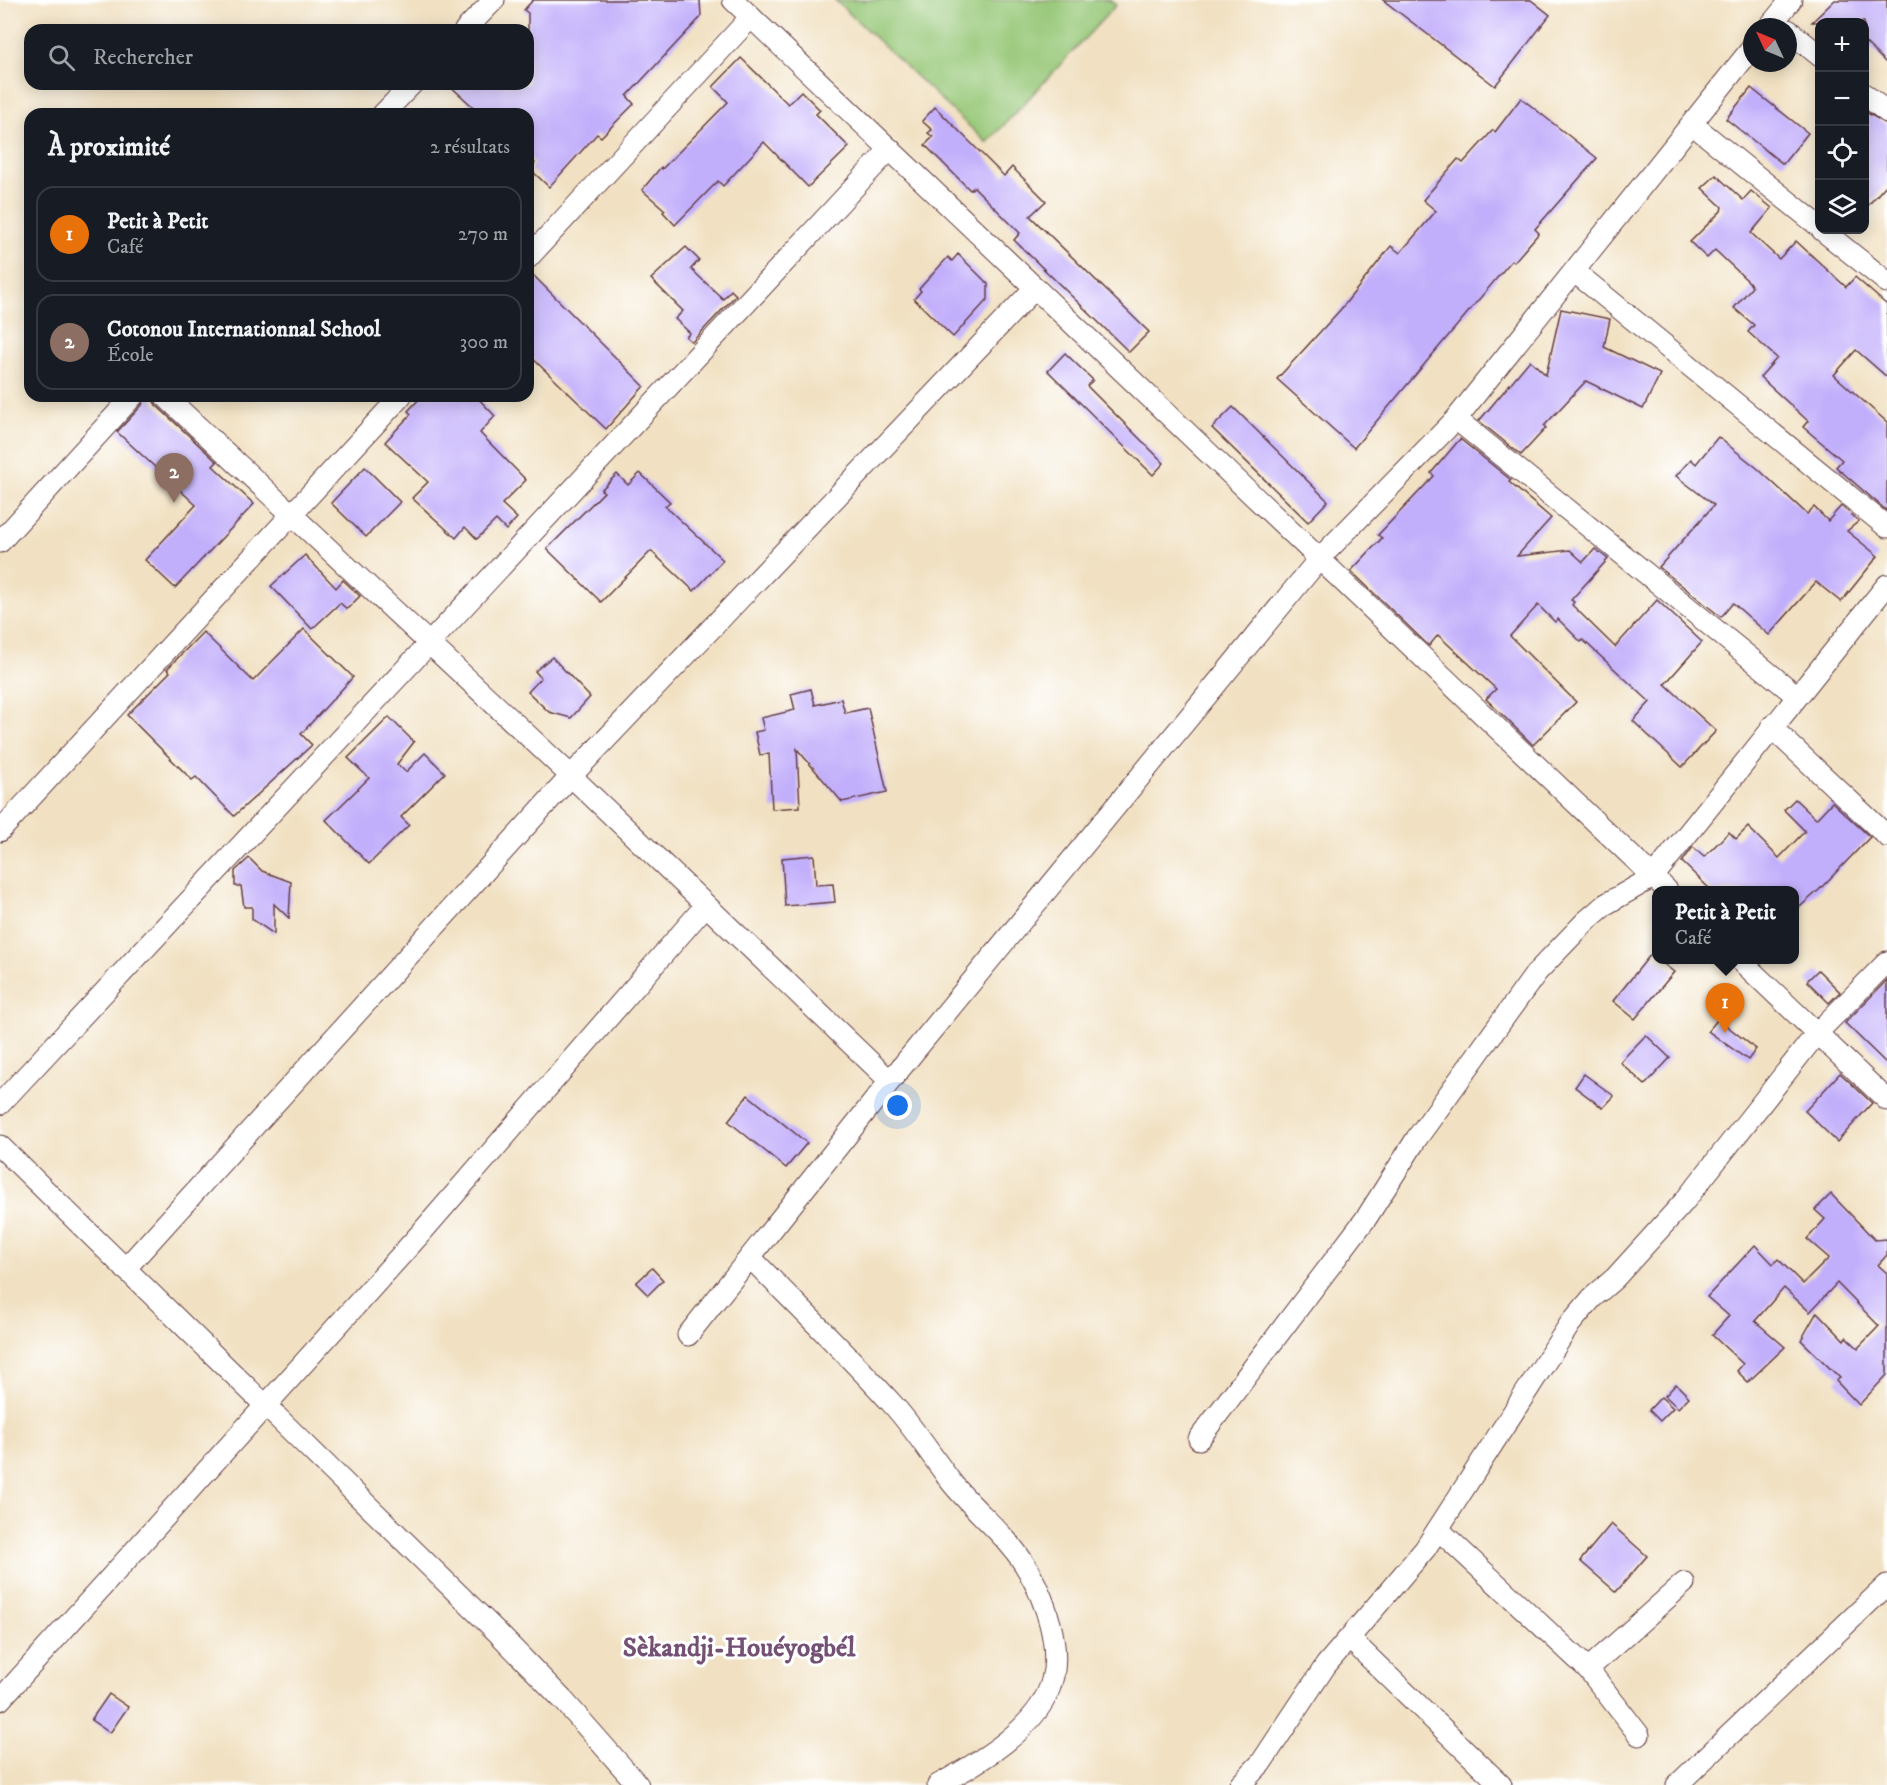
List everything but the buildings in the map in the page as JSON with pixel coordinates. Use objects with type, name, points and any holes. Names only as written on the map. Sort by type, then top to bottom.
[{"type":"street","points":[[471,24],[494,0]]},
{"type":"street","points":[[733,0],[1660,884],[1772,728],[1884,594]]},
{"type":"street","points":[[1783,18],[1791,0]]},
{"type":"street","points":[[534,252],[751,17]]},
{"type":"street","points":[[1797,39],[1815,52]]},
{"type":"street","points":[[688,1335],[890,1081],[1319,559],[1456,419],[1743,59]]},
{"type":"street","points":[[389,108],[406,90]]},
{"type":"street","points":[[1869,97],[1887,112]]},
{"type":"street","points":[[1692,124],[1815,223]]},
{"type":"street","points":[[0,1104],[890,149]]},
{"type":"street","points":[[1828,234],[1887,282]]},
{"type":"street","points":[[1575,272],[1887,527]]},
{"type":"street","points":[[125,1269],[571,776],[1035,288]]},
{"type":"street","points":[[0,542],[128,402]]},
{"type":"street","points":[[171,402],[290,516],[571,776],[890,1081]]},
{"type":"street","points":[[0,831],[395,402]]},
{"type":"street","points":[[1456,419],[1797,696]]},
{"type":"street","points":[[1772,728],[1887,836]]},
{"type":"street","points":[[1199,1439],[1367,1217],[1417,1138],[1537,972],[1592,916],[1652,888]]},
{"type":"street","points":[[0,1700],[265,1403],[421,1233],[706,905]]},
{"type":"street","points":[[1240,1785],[1261,1763],[1326,1665],[1425,1549],[1570,1324],[1683,1203],[1817,1033],[1887,962]]},
{"type":"street","points":[[1744,964],[1887,1100]]},
{"type":"street","points":[[0,1146],[265,1403],[534,1670],[638,1785]]},
{"type":"street","points":[[750,1257],[896,1408],[953,1484],[1010,1543],[1039,1591],[1055,1644],[1054,1670],[1045,1698],[1037,1710],[1004,1744],[938,1785]]},
{"type":"street","points":[[1438,1529],[1550,1630],[1588,1669],[1639,1735]]},
{"type":"street","points":[[1588,1669],[1684,1583]]},
{"type":"street","points":[[1677,1785],[1887,1585]]},
{"type":"street","points":[[1349,1638],[1501,1785]]},
{"type":"green space","points":[[835,0],[1110,0],[1116,5],[987,143]]},
{"type":"place","name":"Cotonou Internationnal School","points":[[174,503]]},
{"type":"place","name":"Petit à Petit","points":[[1725,1033]]},
{"type":"district","name":"Sèkandji-Houéyogbél","points":[[739,1648]]}]
